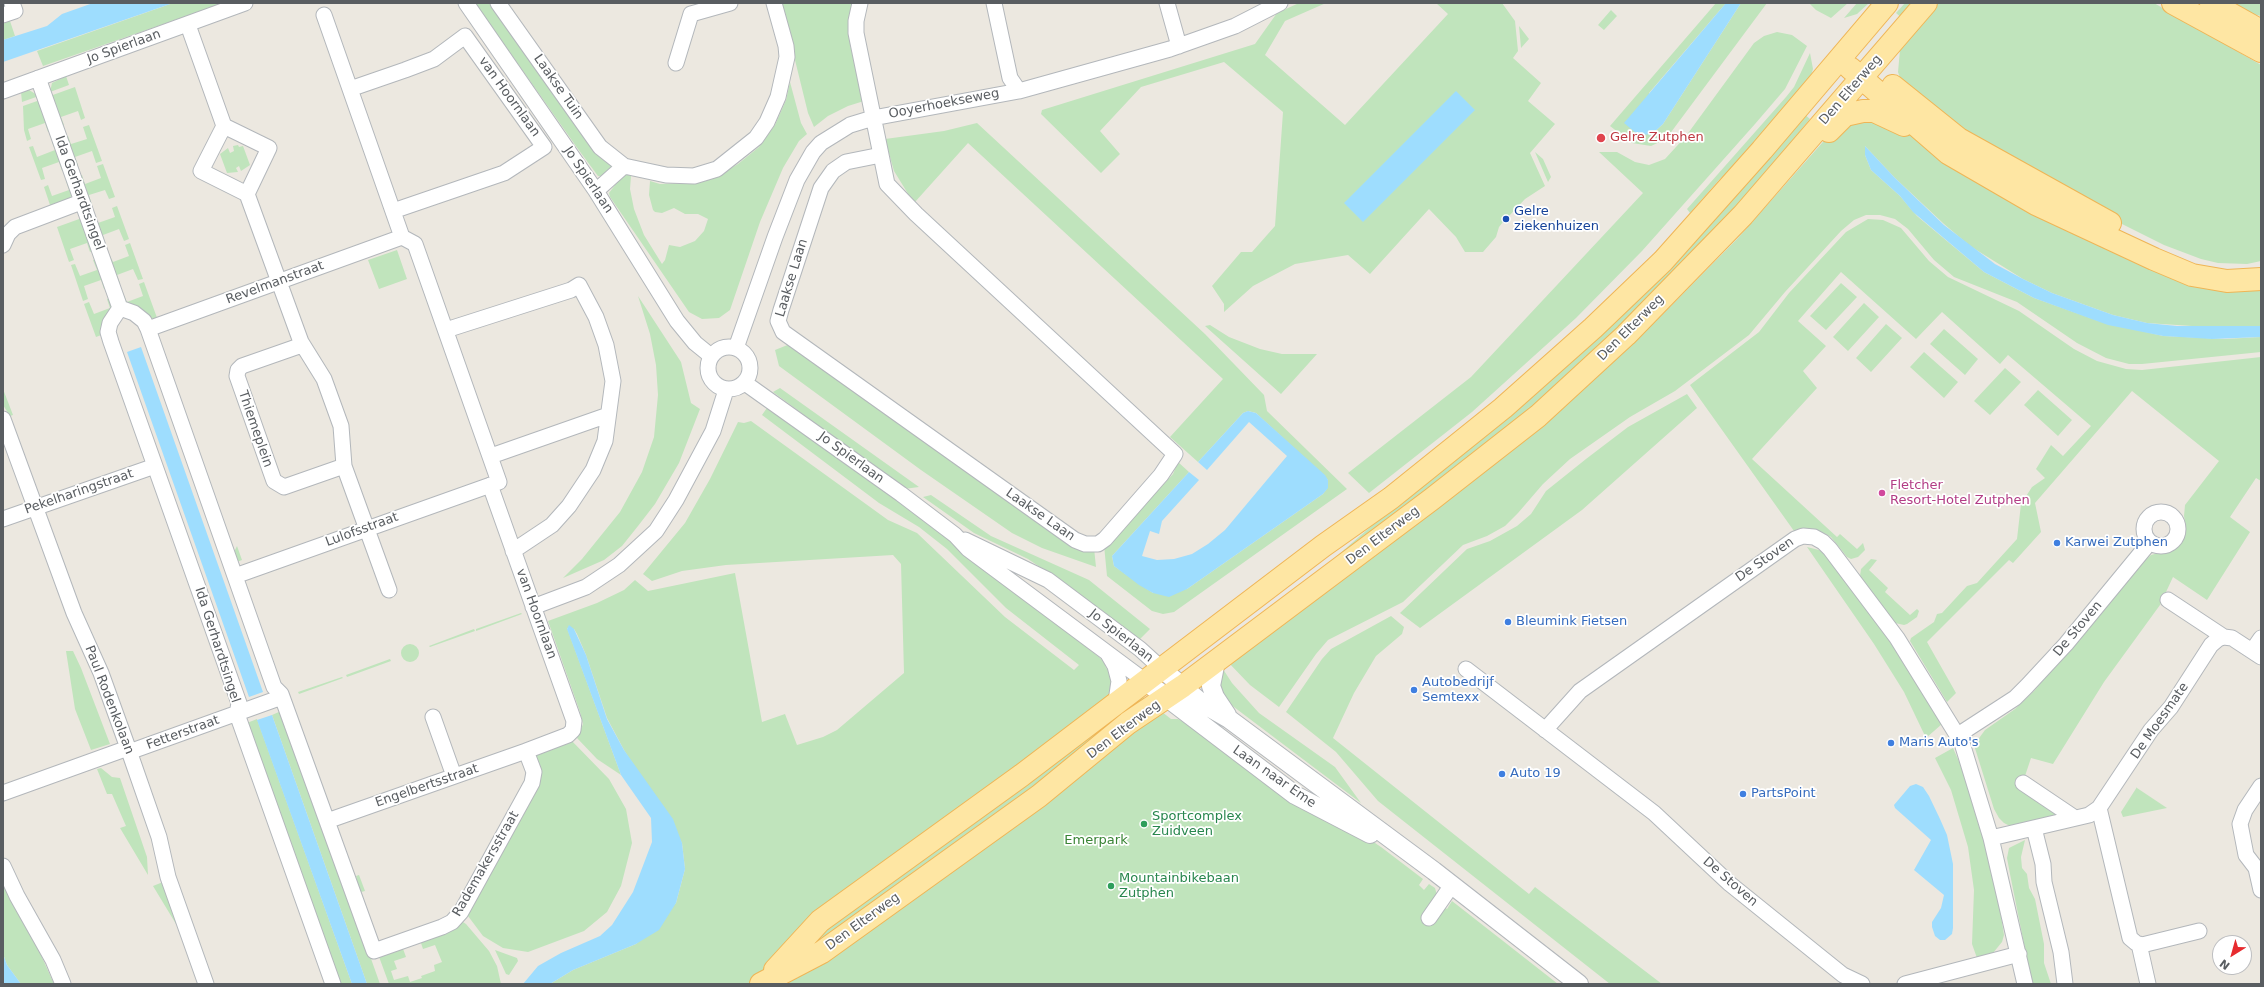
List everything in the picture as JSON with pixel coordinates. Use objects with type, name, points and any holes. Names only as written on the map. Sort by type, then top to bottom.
[{"type":"main road","name":"Den Elterweg","points":[[763,982],[820,921],[1022,775],[1323,546],[1440,461],[1563,355],[1679,244],[1887,3]]},
{"type":"main road","points":[[2173,3],[2258,45]]},
{"type":"main road","points":[[2214,5],[2258,45]]},
{"type":"main road","points":[[2214,5],[2261,22]]},
{"type":"main road","name":"Den Elterweg","points":[[763,982],[822,952],[1039,796],[1128,723],[1175,692],[1432,499],[1538,416],[1626,336],[1743,215],[1919,10]]},
{"type":"main road","points":[[1915,105],[1896,82],[1891,65],[1893,51],[1919,10]]},
{"type":"main road","points":[[1844,54],[1866,72],[1915,105],[1948,131],[1981,152],[2138,238],[2202,265],[2234,269],[2261,266]]},
{"type":"main road","points":[[1866,72],[1932,140]]},
{"type":"main road","points":[[1626,336],[1679,292],[1734,238],[1827,132],[1845,115],[1863,111],[1874,111],[1888,116],[1932,140],[1965,164],[2012,191],[2173,267],[2199,276],[2227,281],[2261,279]]},
{"type":"street","name":"Jo Spierlaan","points":[[3,90],[188,25],[245,3]]},
{"type":"street","name":"Jo Spierlaan","points":[[466,3],[596,191],[677,321],[695,343],[711,356]]},
{"type":"street","name":"Laakse Tuin","points":[[498,3],[600,148],[624,166],[666,175],[694,176],[717,169],[756,138],[767,122],[778,96],[787,58],[786,46],[774,3]]},
{"type":"street","points":[[676,63],[691,14],[730,3]]},
{"type":"street","name":"Laakse Laan","points":[[860,3],[856,21],[856,33],[887,184],[1175,454],[1161,474],[1105,539],[1098,544],[1085,544],[1075,540],[783,332],[778,321],[821,188],[833,171],[846,162],[880,155]]},
{"type":"street","points":[[994,3],[1010,78],[1019,90]]},
{"type":"street","points":[[1167,3],[1179,46]]},
{"type":"street","name":"Ooyerhoekseweg","points":[[736,348],[775,237],[797,180],[813,152],[821,143],[850,125],[873,118],[1019,90],[1179,46],[1235,26],[1280,3]]},
{"type":"street","points":[[324,15],[402,237],[415,244],[491,456],[500,482],[490,485]]},
{"type":"street","points":[[188,25],[224,126],[269,148],[247,194]]},
{"type":"street","name":"van Hoornlaan","points":[[350,89],[434,59],[465,36],[544,147],[504,174],[393,211]]},
{"type":"street","name":"Ida Gerhardtsingel","points":[[38,78],[120,308],[110,323],[108,332],[239,703],[244,711],[333,984]]},
{"type":"street","points":[[224,126],[201,171],[247,194],[302,345],[324,379],[341,426],[344,466],[389,590]]},
{"type":"street","points":[[596,191],[624,166]]},
{"type":"street","points":[[3,245],[8,234],[15,227],[81,202]]},
{"type":"street","name":"Revelmanstraat","points":[[148,329],[402,237]]},
{"type":"street","points":[[446,330],[571,290],[579,285],[596,317],[606,345],[613,381],[605,441],[593,470],[569,506],[552,525],[513,551]]},
{"type":"street","points":[[120,308],[134,313],[144,321],[148,329],[274,687],[276,699],[327,821]]},
{"type":"street","name":"Thiemeplein","points":[[302,345],[242,366],[238,370],[237,376],[274,481],[278,485],[284,487],[344,466]]},
{"type":"street","points":[[722,348],[736,348],[743,352],[748,359],[750,367],[749,376],[745,383],[732,390],[726,390],[717,386],[711,380],[708,372],[708,364],[711,356],[722,348]]},
{"type":"street","name":"Jo Spierlaan","points":[[745,383],[901,494],[955,535],[1048,580],[1140,649],[1153,675]]},
{"type":"street","points":[[533,607],[586,587],[619,565],[656,531],[676,500],[710,436],[726,390]]},
{"type":"street","points":[[491,456],[608,415]]},
{"type":"street","name":"Paul Rodenkolaan","points":[[3,419],[74,614],[101,673],[129,750],[159,838],[168,877],[206,984]]},
{"type":"street","name":"Pekelharingstraat","points":[[3,519],[155,466]]},
{"type":"street","name":"van Hoornlaan","points":[[490,485],[574,721],[573,730],[568,735],[526,751]]},
{"type":"street","name":"Lulofsstraat","points":[[235,576],[490,485]]},
{"type":"street","name":"Jo Spierlaan","points":[[955,535],[968,550],[1104,649],[1153,675]]},
{"type":"street","name":"De Stoven","points":[[1545,730],[1580,691],[1795,539],[1802,536],[1814,537],[1830,549],[1897,638],[1958,736],[1991,838],[2025,984]]},
{"type":"street","name":"De Stoven","points":[[1958,736],[2015,698],[2027,686],[2066,644],[2150,542]]},
{"type":"street","points":[[2168,600],[2224,637],[2232,638],[2257,654],[2261,638]]},
{"type":"street","name":"De Moesmate","points":[[2100,808],[2151,730],[2176,700],[2212,645],[2218,639],[2224,637]]},
{"type":"street","name":"Jo Spierlaan","points":[[1104,649],[1115,666],[1119,681],[1116,702]]},
{"type":"street","name":"Laan naar Eme","points":[[1216,661],[1212,686],[1215,698],[1229,719]]},
{"type":"street","name":"De Stoven","points":[[1466,669],[1654,813],[1730,884],[1843,975],[1862,984]]},
{"type":"street","name":"Laan naar Eme","points":[[1153,675],[1175,692],[1295,795],[1378,839],[1450,889]]},
{"type":"street","name":"Laan naar Eme","points":[[1175,692],[1203,704],[1229,719],[1450,889],[1579,984]]},
{"type":"street","name":"Fetterstraat","points":[[3,793],[276,699]]},
{"type":"street","points":[[433,717],[454,776]]},
{"type":"street","name":"Engelbertsstraat","points":[[327,821],[526,751]]},
{"type":"street","name":"Rademakersstraat","points":[[327,821],[374,951],[442,927],[452,922],[461,912],[532,783],[534,772],[526,751]]},
{"type":"street","points":[[2023,783],[2075,818]]},
{"type":"street","points":[[2261,786],[2245,810],[2240,824],[2246,855],[2256,868],[2261,890]]},
{"type":"street","points":[[1991,838],[2089,815],[2100,808],[2129,935],[2132,941],[2139,944],[2199,931]]},
{"type":"street","points":[[2034,828],[2043,864],[2044,882],[2061,952],[2065,984]]},
{"type":"street","points":[[3,866],[17,896],[53,960],[63,984]]},
{"type":"street","points":[[1429,918],[1450,889]]},
{"type":"street","points":[[2139,944],[2148,984]]},
{"type":"street","points":[[1905,984],[2019,954]]},
{"type":"green space","points":[[173,3],[224,3],[43,66],[37,51]]},
{"type":"green space","points":[[475,3],[489,3],[595,152],[612,164],[609,172],[603,176],[598,176]]},
{"type":"green space","points":[[781,3],[851,3],[850,45],[864,101],[848,106],[828,116],[814,127],[808,113]]},
{"type":"green space","points":[[1299,3],[1326,3],[1285,21],[1265,55],[1345,125],[1448,14],[1436,3],[1502,3],[1515,21],[1518,51],[1513,58],[1541,83],[1528,101],[1555,124],[1530,153],[1545,186],[1525,199],[1509,216],[1507,215],[1502,220],[1503,222],[1499,227],[1496,237],[1483,252],[1465,252],[1456,237],[1429,209],[1370,274],[1348,255],[1295,264],[1253,286],[1224,312],[1224,304],[1212,286],[1241,252],[1252,252],[1275,226],[1283,112],[1224,62],[1141,87],[1100,131],[1120,154],[1101,173],[1041,114],[1042,110],[1255,44],[1277,13]]},
{"type":"green space","points":[[1716,3],[1726,3],[1649,93],[1652,134],[1663,124],[1741,3],[1767,3],[1666,139],[1651,146],[1632,143],[1610,126]]},
{"type":"green space","points":[[1809,3],[1848,3],[1831,18],[1816,10]]},
{"type":"green space","points":[[1857,3],[1869,3],[1857,14],[1844,18]]},
{"type":"green space","points":[[1905,3],[1916,3],[1903,19],[1896,13]]},
{"type":"green space","points":[[1935,3],[2154,3],[2261,65],[2261,261],[2247,264],[2218,263],[2201,259],[2164,245],[2100,213],[1971,138],[1900,78],[1898,72],[1900,50]]},
{"type":"green space","points":[[2233,3],[2261,3],[2261,16],[2253,14]]},
{"type":"green space","points":[[1611,10],[1617,16],[1604,30],[1598,25]]},
{"type":"green space","points":[[9,18],[15,36],[3,40],[3,19]]},
{"type":"green space","points":[[1519,26],[1529,39],[1521,48]]},
{"type":"green space","points":[[1777,32],[1792,35],[1807,46],[1785,89],[1755,124],[1642,251],[1576,318],[1472,412],[1369,493],[1348,473],[1471,377],[1643,193],[1599,152],[1617,152],[1635,162],[1649,165],[1665,159],[1686,136],[1754,43],[1764,36]]},
{"type":"green space","points":[[1810,53],[1813,69],[1810,79],[1755,147],[1719,180],[1690,213],[1687,209],[1794,87]]},
{"type":"green space","points":[[66,76],[69,85],[50,92],[52,83]]},
{"type":"green space","points":[[790,82],[801,123],[807,134],[799,141],[783,168],[760,222],[730,310],[719,318],[702,319],[689,312],[610,197],[609,193],[622,176],[627,174],[631,176],[630,189],[634,209],[644,235],[662,264],[665,260],[669,245],[680,247],[695,241],[704,231],[708,219],[698,214],[685,214],[674,208],[662,213],[655,212],[653,210],[649,195],[650,181],[660,184],[687,183],[726,171],[738,164],[759,147],[775,125],[786,100]]},
{"type":"green space","points":[[75,87],[85,118],[81,120],[78,111],[61,117],[64,125],[61,126],[50,96]]},
{"type":"green space","points":[[29,90],[39,96],[22,102],[21,92]]},
{"type":"green space","points":[[40,100],[52,130],[48,132],[45,123],[28,129],[31,139],[27,141],[24,130],[23,106]]},
{"type":"green space","points":[[1803,113],[1810,119],[1719,229],[1538,408],[1329,563],[1391,509]]},
{"type":"green space","points":[[1870,115],[1899,127],[1963,173],[2091,236],[2261,284],[2261,326],[2207,327],[2147,323],[2113,315],[2052,293],[2023,279],[1970,246],[1894,177],[1865,146],[1865,155],[1871,170],[1900,196],[1917,216],[1984,272],[2034,298],[2099,321],[2163,336],[2225,339],[2261,337],[2261,352],[2142,364],[2129,364],[2106,358],[2077,343],[2017,302],[1954,277],[1934,260],[1908,229],[1895,219],[1880,215],[1866,215],[1854,220],[1841,231],[1785,292],[1749,335],[1675,391],[1630,417],[1570,459],[1543,484],[1505,526],[1487,536],[1463,545],[1403,602],[1328,640],[1316,654],[1279,707],[1250,685],[1227,661],[1574,397],[1658,319],[1738,238],[1830,134]]},
{"type":"green space","points":[[977,123],[1205,334],[1264,395],[1267,411],[1347,489],[1174,612],[1163,614],[1152,611],[1107,576],[1104,545],[1110,542],[1173,474],[1178,462],[1189,472],[1112,556],[1114,566],[1153,593],[1187,589],[1323,494],[1328,487],[1328,480],[1256,413],[1248,411],[1243,413],[1198,462],[1170,437],[1223,379],[968,143],[915,202],[910,197],[894,171],[885,139],[944,131]]},
{"type":"green space","points":[[89,125],[102,161],[96,163],[92,151],[75,157],[78,165],[75,166],[64,137],[68,136],[71,144],[87,139],[83,127]]},
{"type":"green space","points":[[55,141],[65,170],[62,171],[59,162],[42,168],[45,179],[41,180],[29,147],[33,146],[37,157],[55,150],[52,142]]},
{"type":"green space","points":[[238,145],[239,147],[243,146],[250,165],[241,171],[239,166],[236,168],[238,172],[227,173],[220,154],[228,148],[230,153],[234,151],[233,146]]},
{"type":"green space","points":[[1535,152],[1543,159],[1551,177],[1548,182]]},
{"type":"green space","points":[[103,164],[115,197],[109,199],[105,190],[89,195],[92,205],[89,206],[78,176],[82,175],[85,184],[101,178],[97,166]]},
{"type":"green space","points":[[69,180],[71,196],[69,200],[51,208],[44,187],[48,185],[52,196],[69,190],[66,181]]},
{"type":"green space","points":[[117,206],[129,239],[124,241],[119,229],[103,235],[105,244],[102,245],[92,216],[95,215],[98,223],[115,217],[112,208]]},
{"type":"green space","points":[[82,218],[94,250],[90,252],[87,243],[70,249],[74,260],[69,262],[57,227]]},
{"type":"green space","points":[[1868,219],[1883,220],[1901,228],[1929,261],[1948,277],[2019,311],[2074,349],[2097,361],[2126,369],[2142,370],[2261,357],[2261,481],[2256,478],[2230,517],[2250,532],[2207,600],[2173,577],[2160,605],[2104,682],[2053,764],[2031,758],[2025,776],[2061,818],[2010,826],[2004,823],[1994,809],[1974,745],[1985,730],[2015,709],[2035,690],[2142,563],[2151,555],[2169,550],[2179,544],[2186,527],[2184,516],[2185,505],[2219,461],[2132,391],[2035,503],[2041,532],[2013,563],[2009,560],[1927,642],[1956,693],[1947,702],[1910,641],[1911,638],[1934,622],[1937,614],[1942,613],[1967,586],[1977,583],[2017,539],[2021,504],[2032,487],[2045,478],[2036,469],[2051,445],[2063,456],[2091,426],[2008,355],[2000,364],[1942,312],[1916,339],[1841,272],[1798,321],[1826,346],[1803,371],[1817,388],[1752,459],[1837,537],[1840,534],[1857,549],[1863,543],[1865,550],[1858,557],[1851,559],[1847,557],[1831,537],[1824,533],[1814,530],[1794,531],[1690,385],[1759,332],[1789,293],[1846,232]]},
{"type":"green space","points":[[130,243],[143,279],[138,280],[133,269],[117,275],[120,283],[117,284],[106,255],[109,254],[113,262],[129,256],[125,245]]},
{"type":"green space","points":[[397,250],[407,279],[379,289],[368,260]]},
{"type":"green space","points":[[97,259],[107,288],[104,289],[101,280],[84,286],[88,299],[83,301],[71,265],[75,264],[80,276],[97,270],[93,260]]},
{"type":"green space","points":[[144,282],[158,320],[152,320],[129,307],[120,295],[123,293],[127,302],[143,296],[139,284]]},
{"type":"green space","points":[[1841,283],[1857,297],[1826,330],[1810,316]]},
{"type":"green space","points":[[638,296],[681,362],[691,403],[700,409],[679,463],[655,504],[622,546],[604,560],[563,578],[582,559],[620,512],[642,472],[654,437],[658,395],[656,365],[650,334]]},
{"type":"green space","points":[[110,298],[112,305],[104,334],[96,337],[84,304],[89,302],[94,314],[110,308],[107,299]]},
{"type":"green space","points":[[1864,303],[1879,317],[1848,351],[1833,337]]},
{"type":"green space","points":[[1886,324],[1902,338],[1871,372],[1856,358]]},
{"type":"green space","points":[[1210,325],[1229,337],[1260,349],[1282,354],[1317,354],[1281,394],[1205,326]]},
{"type":"green space","points":[[1944,329],[1978,359],[1965,375],[1930,344]]},
{"type":"green space","points":[[790,344],[1094,548],[1096,567],[1042,548],[1012,533],[921,470],[779,366],[775,350]]},
{"type":"green space","points":[[1924,352],[1958,382],[1944,398],[1910,367]]},
{"type":"green space","points":[[2005,368],[2021,382],[1990,415],[1974,401]]},
{"type":"green space","points":[[780,388],[919,487],[904,489],[773,392]]},
{"type":"green space","points":[[3,389],[13,415],[10,416],[3,405]]},
{"type":"green space","points":[[2038,390],[2072,420],[2058,436],[2024,405]]},
{"type":"green space","points":[[1687,394],[1697,408],[1582,510],[1420,628],[1400,613],[1467,549],[1490,541],[1517,526],[1531,514],[1546,491],[1586,459],[1628,427]]},
{"type":"green space","name":"Emerpark","points":[[769,405],[1026,598],[1105,662],[1106,668],[1171,719],[1178,719],[1193,727],[1293,804],[1366,837],[1381,847],[1423,879],[1419,885],[1424,890],[1429,884],[1435,888],[1437,895],[1435,899],[1447,909],[1452,901],[1558,984],[550,984],[573,970],[636,944],[676,903],[685,869],[682,843],[624,750],[607,718],[586,655],[577,634],[574,629],[567,628],[621,775],[597,759],[577,738],[583,724],[548,621],[597,603],[624,590],[635,580],[648,591],[735,573],[762,722],[785,714],[797,745],[823,737],[837,730],[904,673],[901,564],[893,555],[726,565],[682,571],[652,581],[643,574],[685,523],[710,479],[738,422],[744,423],[751,421],[888,520],[917,533],[1005,617],[1074,670],[1079,665],[1006,608],[947,549],[919,527],[879,503],[762,415]]},
{"type":"green space","points":[[931,495],[991,536],[1089,580],[1150,629],[1139,640],[1071,588],[1028,559],[974,533],[923,497]]},
{"type":"green space","points":[[237,546],[242,560],[234,563],[232,556]]},
{"type":"green space","points":[[1807,547],[1823,551],[1902,656],[1942,724],[1926,738],[1904,692],[1874,644]]},
{"type":"green space","points":[[1871,559],[1877,560],[1869,570],[1888,588],[1885,592],[1910,615],[1917,609],[1919,611],[1917,617],[1907,624],[1904,625],[1895,623],[1860,576],[1861,569]]},
{"type":"green space","points":[[521,613],[522,614],[476,631],[476,629]]},
{"type":"green space","points":[[1391,616],[1404,627],[1402,634],[1376,656],[1354,693],[1333,738],[1529,894],[1535,887],[1662,984],[1610,984],[1378,801],[1336,752],[1286,712],[1322,659],[1331,649]]},
{"type":"green space","points":[[474,629],[475,631],[430,647],[429,646]]},
{"type":"green space","points":[[410,644],[416,647],[419,653],[416,659],[410,662],[404,659],[401,653],[404,647]]},
{"type":"green space","points":[[66,651],[73,651],[110,744],[91,750],[75,709]]},
{"type":"green space","points":[[390,659],[391,661],[347,677],[346,675]]},
{"type":"green space","points":[[1221,666],[1232,683],[1259,713],[1335,767],[1361,803],[1222,698],[1215,677]]},
{"type":"green space","points":[[342,677],[343,678],[299,694],[298,692]]},
{"type":"green space","points":[[281,711],[284,714],[380,984],[367,984],[272,715]]},
{"type":"green space","points":[[257,719],[352,984],[338,984],[247,723]]},
{"type":"green space","points":[[570,739],[609,779],[626,809],[632,843],[621,886],[607,912],[584,931],[528,952],[503,948],[483,936],[465,912],[536,754]]},
{"type":"green space","points":[[1953,748],[1966,777],[1995,878],[2004,935],[2002,942],[1993,953],[1977,958],[1972,944],[1974,890],[1968,847],[1951,790],[1935,758]]},
{"type":"green space","points":[[101,768],[112,777],[120,778],[147,857],[148,875],[120,828],[126,826],[112,794],[107,794],[97,769]]},
{"type":"green space","points":[[2137,787],[2167,808],[2123,817],[2121,812]]},
{"type":"green space","points":[[2025,840],[2021,857],[2022,868],[2027,874],[2029,888],[2035,899],[2044,944],[2044,963],[2051,984],[2032,984],[2007,858],[2009,848]]},
{"type":"green space","points":[[359,875],[365,891],[361,892],[360,888],[355,886],[357,880],[356,876]]},
{"type":"green space","points":[[163,882],[178,921],[176,924],[153,886]]},
{"type":"green space","points":[[3,885],[37,946],[54,984],[21,984],[7,965],[3,954]]},
{"type":"green space","points":[[460,920],[466,924],[489,951],[497,966],[501,984],[389,984],[378,954],[402,946],[406,957],[394,961],[397,969],[391,971],[394,980],[408,976],[410,982],[422,978],[421,976],[435,971],[434,965],[442,962],[435,945],[423,949],[420,940]]},
{"type":"green space","points":[[495,950],[517,958],[518,961],[509,975],[506,974]]},
{"type":"water","points":[[93,3],[173,3],[3,62],[3,40],[47,26],[62,14]]},
{"type":"water","points":[[1726,3],[1741,3],[1663,124],[1652,134],[1641,135],[1636,133],[1624,123]]},
{"type":"water","points":[[1456,91],[1475,110],[1363,222],[1344,203]]},
{"type":"water","points":[[1865,146],[1894,177],[1944,225],[1995,264],[2052,293],[2113,315],[2147,323],[2177,326],[2261,326],[2261,337],[2212,339],[2163,336],[2108,325],[2034,298],[1984,272],[1913,212],[1900,196],[1871,170],[1865,155]]},
{"type":"water","points":[[141,347],[263,692],[249,697],[127,352]]},
{"type":"water","points":[[1248,411],[1256,413],[1325,475],[1328,480],[1328,488],[1323,494],[1187,589],[1169,597],[1153,593],[1139,585],[1114,566],[1112,556],[1189,472],[1199,480],[1162,521],[1159,534],[1150,531],[1142,556],[1157,560],[1174,559],[1192,554],[1208,544],[1225,530],[1287,456],[1249,422],[1207,470],[1198,462],[1243,413]]},
{"type":"water","points":[[569,625],[574,629],[586,655],[607,719],[624,750],[673,819],[682,843],[685,869],[676,903],[659,930],[636,944],[573,970],[550,984],[523,984],[538,966],[561,953],[600,936],[612,925],[633,892],[652,842],[651,818],[621,775],[567,629]]},
{"type":"water","points":[[272,715],[367,984],[352,984],[257,720]]},
{"type":"water","points":[[1916,784],[1923,787],[1940,819],[1947,835],[1953,864],[1953,928],[1952,934],[1945,940],[1940,940],[1935,936],[1932,927],[1932,922],[1941,908],[1944,895],[1914,870],[1931,840],[1895,808],[1894,805],[1910,786]]},
{"type":"water","points":[[3,954],[7,965],[21,984],[3,984]]},
{"type":"place","name":"Gelre Zutphen","points":[[1601,138]]},
{"type":"place","name":"Gelre ziekenhuizen","points":[[1506,219]]},
{"type":"place","name":"Fletcher Resort-Hotel Zutphen","points":[[1882,493]]},
{"type":"place","name":"Karwei Zutphen","points":[[2057,543]]},
{"type":"place","name":"Bleumink Fietsen","points":[[1508,622]]},
{"type":"place","name":"Autobedrijf Semtexx","points":[[1414,690]]},
{"type":"place","name":"Maris Auto's","points":[[1891,743]]},
{"type":"place","name":"Auto 19","points":[[1502,774]]},
{"type":"place","name":"PartsPoint","points":[[1743,794]]},
{"type":"place","name":"Sportcomplex Zuidveen","points":[[1144,824]]},
{"type":"place","name":"Mountainbikebaan Zutphen","points":[[1111,886]]}]
